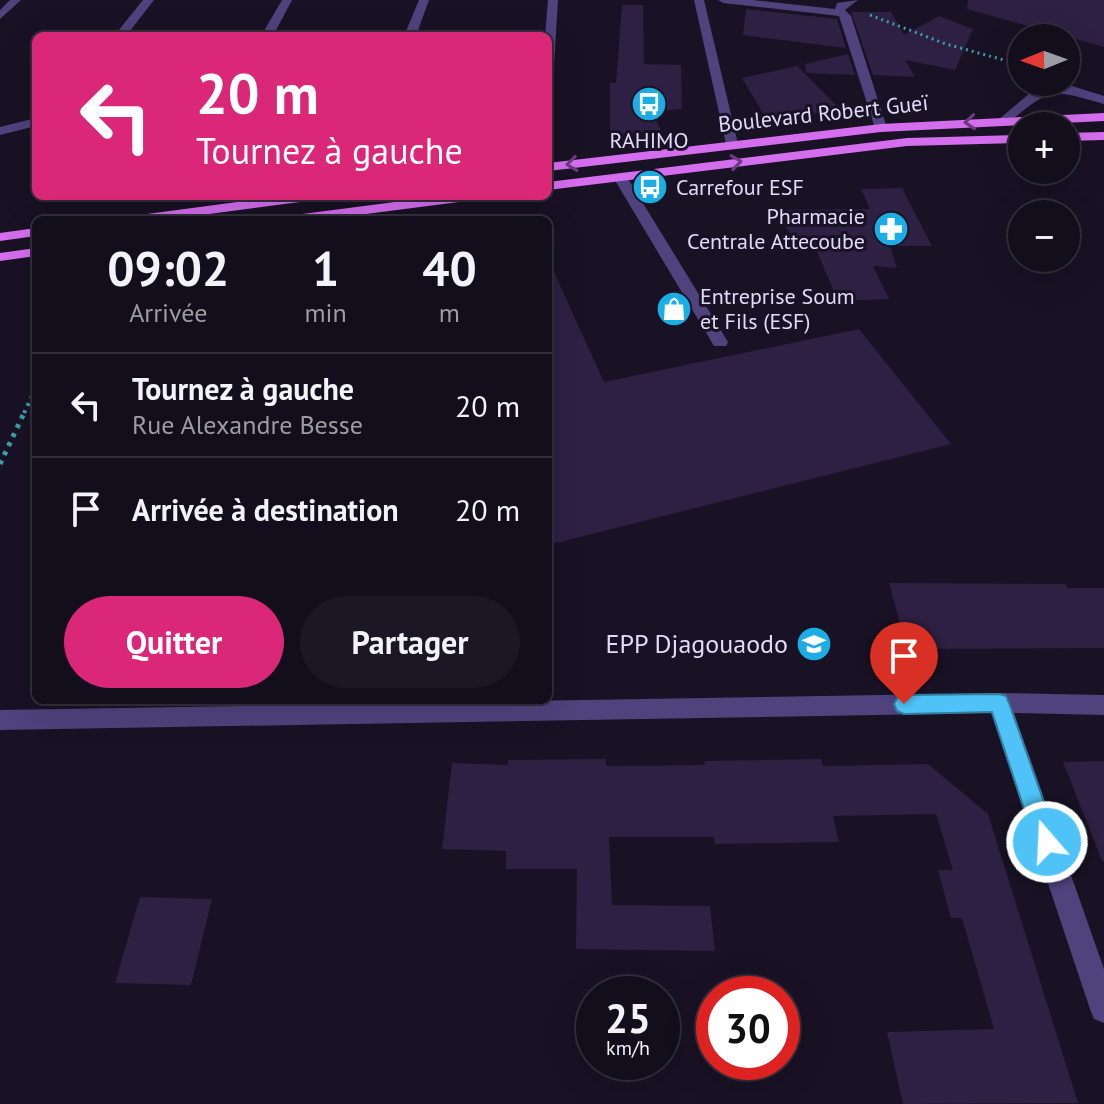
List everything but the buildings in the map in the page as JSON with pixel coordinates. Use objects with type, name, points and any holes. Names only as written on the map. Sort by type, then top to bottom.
[{"type":"main road","name":"Boulevard Robert Gueï","points":[[552,166],[881,128],[1104,117]]},
{"type":"main road","points":[[1080,137],[1104,136]]},
{"type":"main road","name":"Boulevard Robert Gueï","points":[[552,186],[907,142],[1008,139]]},
{"type":"main road","points":[[162,216],[284,200]]},
{"type":"main road","points":[[318,216],[443,200]]},
{"type":"main road","points":[[0,237],[32,233]]},
{"type":"main road","points":[[0,257],[32,253]]},
{"type":"street","points":[[0,16],[16,0]]},
{"type":"street","points":[[123,32],[149,0]]},
{"type":"street","points":[[269,32],[287,0]]},
{"type":"street","points":[[412,32],[424,0]]},
{"type":"street","points":[[551,32],[553,0]]},
{"type":"street","points":[[699,0],[732,144]]},
{"type":"street","points":[[723,0],[842,13],[846,16],[881,128]]},
{"type":"street","points":[[842,13],[841,5],[853,0]]},
{"type":"street","points":[[1004,120],[1040,91],[1072,90],[1104,100]]},
{"type":"street","points":[[0,131],[32,123]]},
{"type":"street","points":[[620,177],[720,342]]},
{"type":"street","points":[[0,720],[999,703],[1104,705]]},
{"type":"street","points":[[999,703],[1104,1009]]},
{"type":"path","points":[[868,14],[946,44],[1008,61]]},
{"type":"path","points":[[0,464],[32,396]]},
{"type":"place","name":"RAHIMO","points":[[649,104]]},
{"type":"place","name":"Carrefour ESF","points":[[650,187]]},
{"type":"place","name":"Pharmacie Centrale Attecoube","points":[[891,229]]},
{"type":"place","name":"Entreprise Soum et Fils (ESF)","points":[[674,309]]},
{"type":"place","name":"EPP Djagouaodo","points":[[814,644]]},
{"type":"route","points":[[904,704],[999,703],[1047,842]]}]
